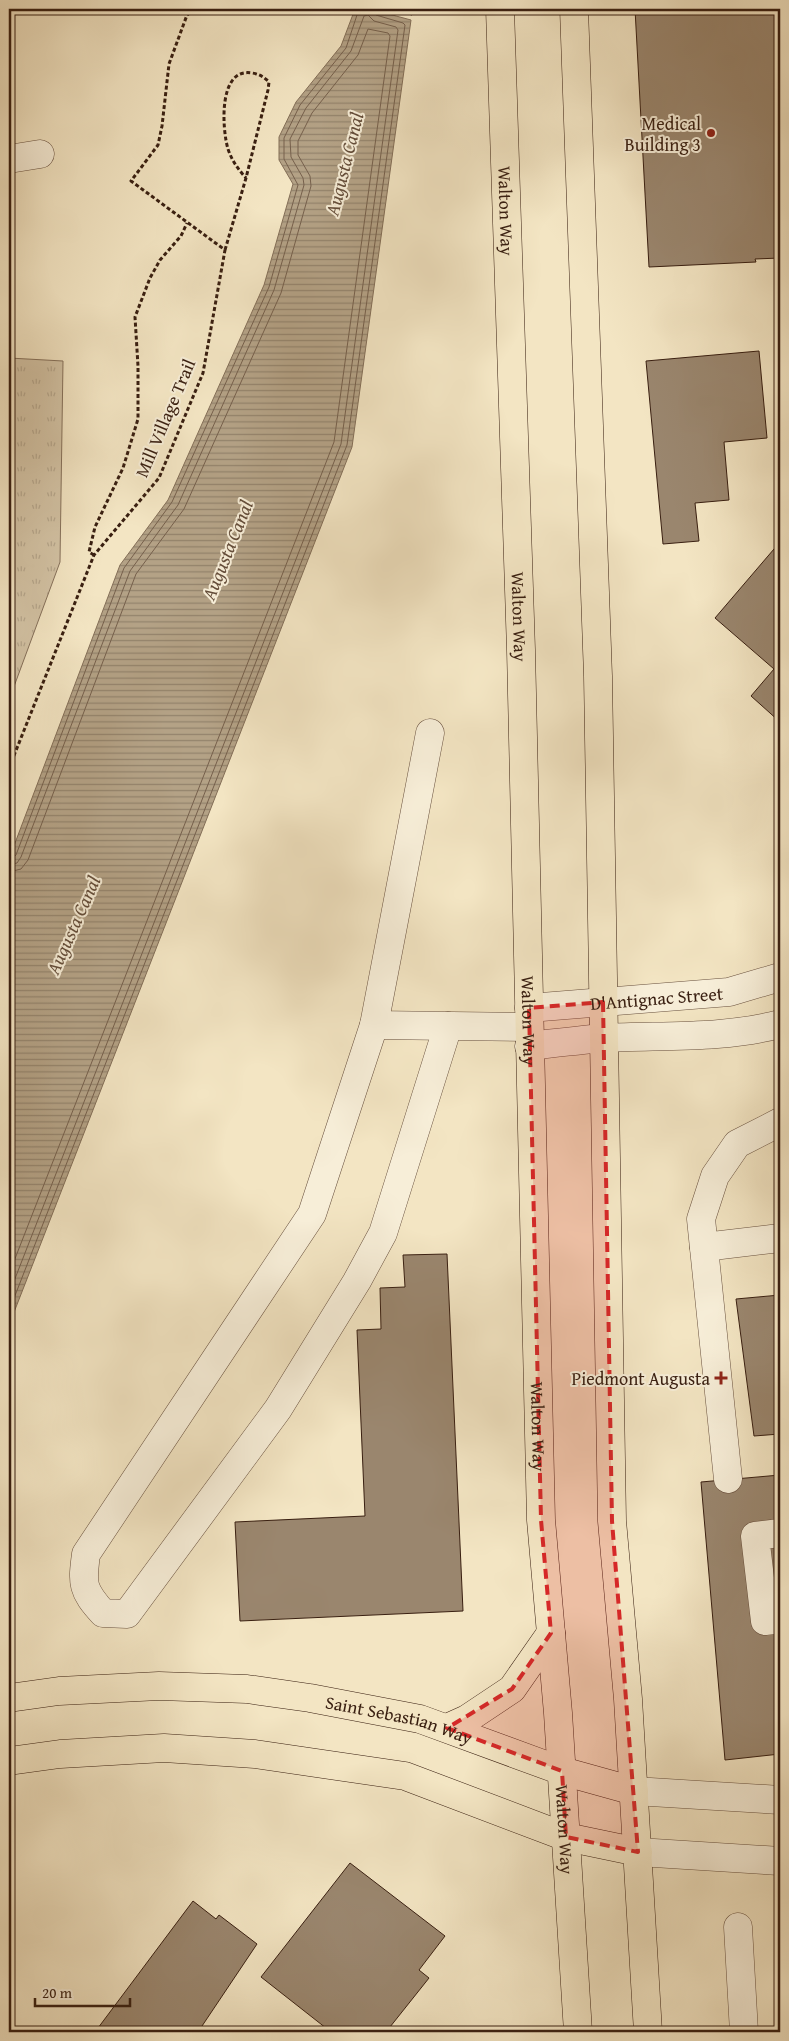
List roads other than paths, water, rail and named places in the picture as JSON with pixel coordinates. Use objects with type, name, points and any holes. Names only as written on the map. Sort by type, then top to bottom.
[{"type":"main road","name":"Walton Way","points":[[500,9],[521,640],[541,1520],[562,1771],[578,2032]]},
{"type":"main road","points":[[574,9],[597,666],[612,1521],[628,1699],[648,2032]]},
{"type":"main road","points":[[447,1728],[467,1719],[512,1689],[551,1633]]},
{"type":"main road","name":"Saint Sebastian Way","points":[[9,1698],[59,1691],[159,1686],[247,1689],[310,1698],[420,1719],[562,1771],[634,1791]]},
{"type":"main road","points":[[9,1761],[60,1754],[164,1748],[255,1754],[405,1776],[566,1837],[638,1852]]},
{"type":"street","points":[[9,159],[40,154]]},
{"type":"street","points":[[430,733],[374,1025],[312,1214],[86,1554],[83,1577],[88,1596],[103,1613],[127,1614],[278,1409],[357,1281],[383,1233],[448,1026]]},
{"type":"street","name":"D'Antignac Street","points":[[529,1027],[603,1002],[729,992],[780,977]]},
{"type":"street","name":"D'Antignac Street","points":[[529,1027],[604,1038],[658,1038],[754,1031],[780,1024]]},
{"type":"street","points":[[374,1025],[529,1027]]},
{"type":"street","points":[[728,1479],[701,1219],[715,1176],[737,1144],[780,1122]]},
{"type":"street","points":[[704,1247],[780,1238]]},
{"type":"street","points":[[768,1535],[765,1621],[780,1620]]},
{"type":"street","name":"Saint Sebastian Way","points":[[634,1791],[780,1800]]},
{"type":"street","points":[[638,1852],[780,1861]]},
{"type":"street","points":[[738,1928],[744,2032]]},
{"type":"water","name":"Augusta Canal","points":[[355,9],[370,9],[411,20],[352,447],[9,1325],[9,859],[120,565],[168,500],[264,285],[293,184],[279,160],[279,137],[296,102],[341,46]]},
{"type":"place","name":"Medical Building 3","points":[[711,133]]},
{"type":"place","name":"Piedmont Augusta","points":[[721,1378]]}]
